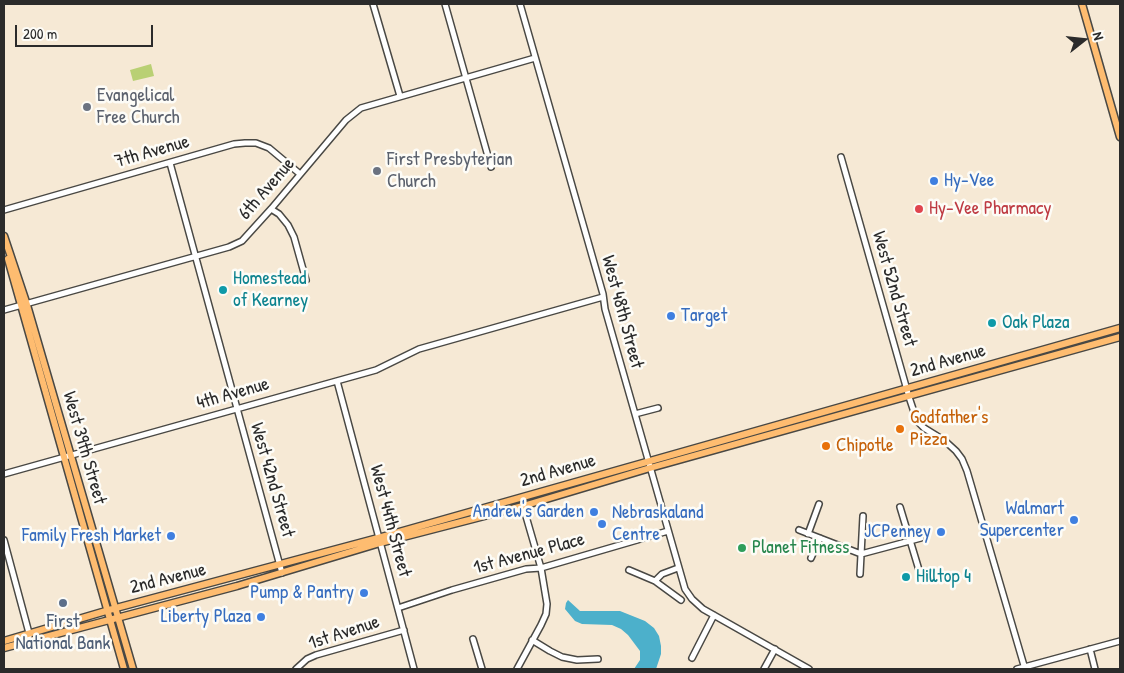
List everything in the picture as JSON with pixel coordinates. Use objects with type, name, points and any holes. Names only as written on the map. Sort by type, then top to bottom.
[{"type":"main road","points":[[1082,4],[1119,127],[1120,137]]},
{"type":"main road","name":"West 39th Street","points":[[4,236],[63,458],[124,669]]},
{"type":"main road","name":"West 39th Street","points":[[4,243],[71,456],[133,669]]},
{"type":"main road","name":"2nd Avenue","points":[[4,648],[282,573],[379,541],[649,465],[906,388],[1120,328]]},
{"type":"main road","name":"2nd Avenue","points":[[4,641],[116,608],[280,565],[523,506],[649,465],[909,397],[1120,337]]},
{"type":"street","points":[[373,4],[400,96]]},
{"type":"street","points":[[445,4],[491,167]]},
{"type":"street","name":"West 48th Street","points":[[520,4],[685,589],[692,600],[714,615],[809,669]]},
{"type":"street","name":"6th Avenue","points":[[4,310],[229,247],[242,241],[353,113],[361,108],[535,58]]},
{"type":"street","name":"7th Avenue","points":[[4,210],[234,144],[256,143],[269,148],[300,174]]},
{"type":"street","name":"West 52nd Street","points":[[841,157],[917,421],[956,451],[968,471],[1024,668]]},
{"type":"street","name":"West 42nd Street","points":[[170,163],[194,257],[282,573]]},
{"type":"street","points":[[271,209],[279,214],[288,225],[294,237],[306,280]]},
{"type":"street","name":"4th Avenue","points":[[4,474],[376,370],[419,349],[604,297]]},
{"type":"street","name":"West 44th Street","points":[[336,381],[414,669]]},
{"type":"street","points":[[635,414],[658,408]]},
{"type":"street","points":[[808,534],[819,504]]},
{"type":"street","points":[[517,669],[546,614],[547,604],[541,568],[523,506]]},
{"type":"street","points":[[900,507],[919,570]]},
{"type":"street","points":[[860,574],[863,516]]},
{"type":"street","points":[[799,530],[861,554],[921,538]]},
{"type":"street","name":"1st Avenue Place","points":[[398,608],[486,581],[526,570],[541,568],[668,531]]},
{"type":"street","points":[[812,558],[820,538]]},
{"type":"street","points":[[4,540],[6,561],[29,633],[28,638],[24,642]]},
{"type":"street","points":[[655,581],[662,574],[678,568]]},
{"type":"street","points":[[630,570],[655,581],[681,600]]},
{"type":"street","points":[[692,658],[714,615]]},
{"type":"street","name":"1st Avenue","points":[[296,669],[307,659],[316,655],[404,630]]},
{"type":"street","points":[[473,639],[482,669]]},
{"type":"street","points":[[532,640],[562,657],[577,660],[598,659]]},
{"type":"street","points":[[1017,669],[1120,641]]},
{"type":"street","points":[[764,669],[775,649]]},
{"type":"street","points":[[1090,649],[1095,669]]},
{"type":"green space","points":[[151,64],[154,76],[133,81],[130,70]]},
{"type":"water","points":[[568,600],[580,611],[620,611],[645,621],[654,628],[659,636],[661,646],[661,654],[656,669],[634,669],[640,660],[640,651],[628,635],[612,625],[582,624],[575,621],[565,609]]},
{"type":"place","name":"Evangelical Free Church","points":[[87,107]]},
{"type":"place","name":"First Presbyterian Church","points":[[377,171]]},
{"type":"place","name":"Hy-Vee","points":[[934,181]]},
{"type":"place","name":"Hy-Vee Pharmacy","points":[[919,209]]},
{"type":"place","name":"Homestead of Kearney","points":[[223,290]]},
{"type":"place","name":"Target","points":[[671,316]]},
{"type":"place","name":"Oak Plaza","points":[[992,323]]},
{"type":"place","name":"Godfather's Pizza","points":[[900,429]]},
{"type":"place","name":"Chipotle","points":[[826,446]]},
{"type":"place","name":"Andrew's Garden","points":[[594,512]]},
{"type":"place","name":"Walmart Supercenter","points":[[1074,520]]},
{"type":"place","name":"Nebraskaland Centre","points":[[602,524]]},
{"type":"place","name":"JCPenney","points":[[941,532]]},
{"type":"place","name":"Family Fresh Market","points":[[171,536]]},
{"type":"place","name":"Planet Fitness","points":[[742,548]]},
{"type":"place","name":"Hilltop 4","points":[[906,577]]},
{"type":"place","name":"Pump & Pantry","points":[[364,593]]},
{"type":"place","name":"First National Bank","points":[[63,603]]},
{"type":"place","name":"Liberty Plaza","points":[[261,617]]}]
